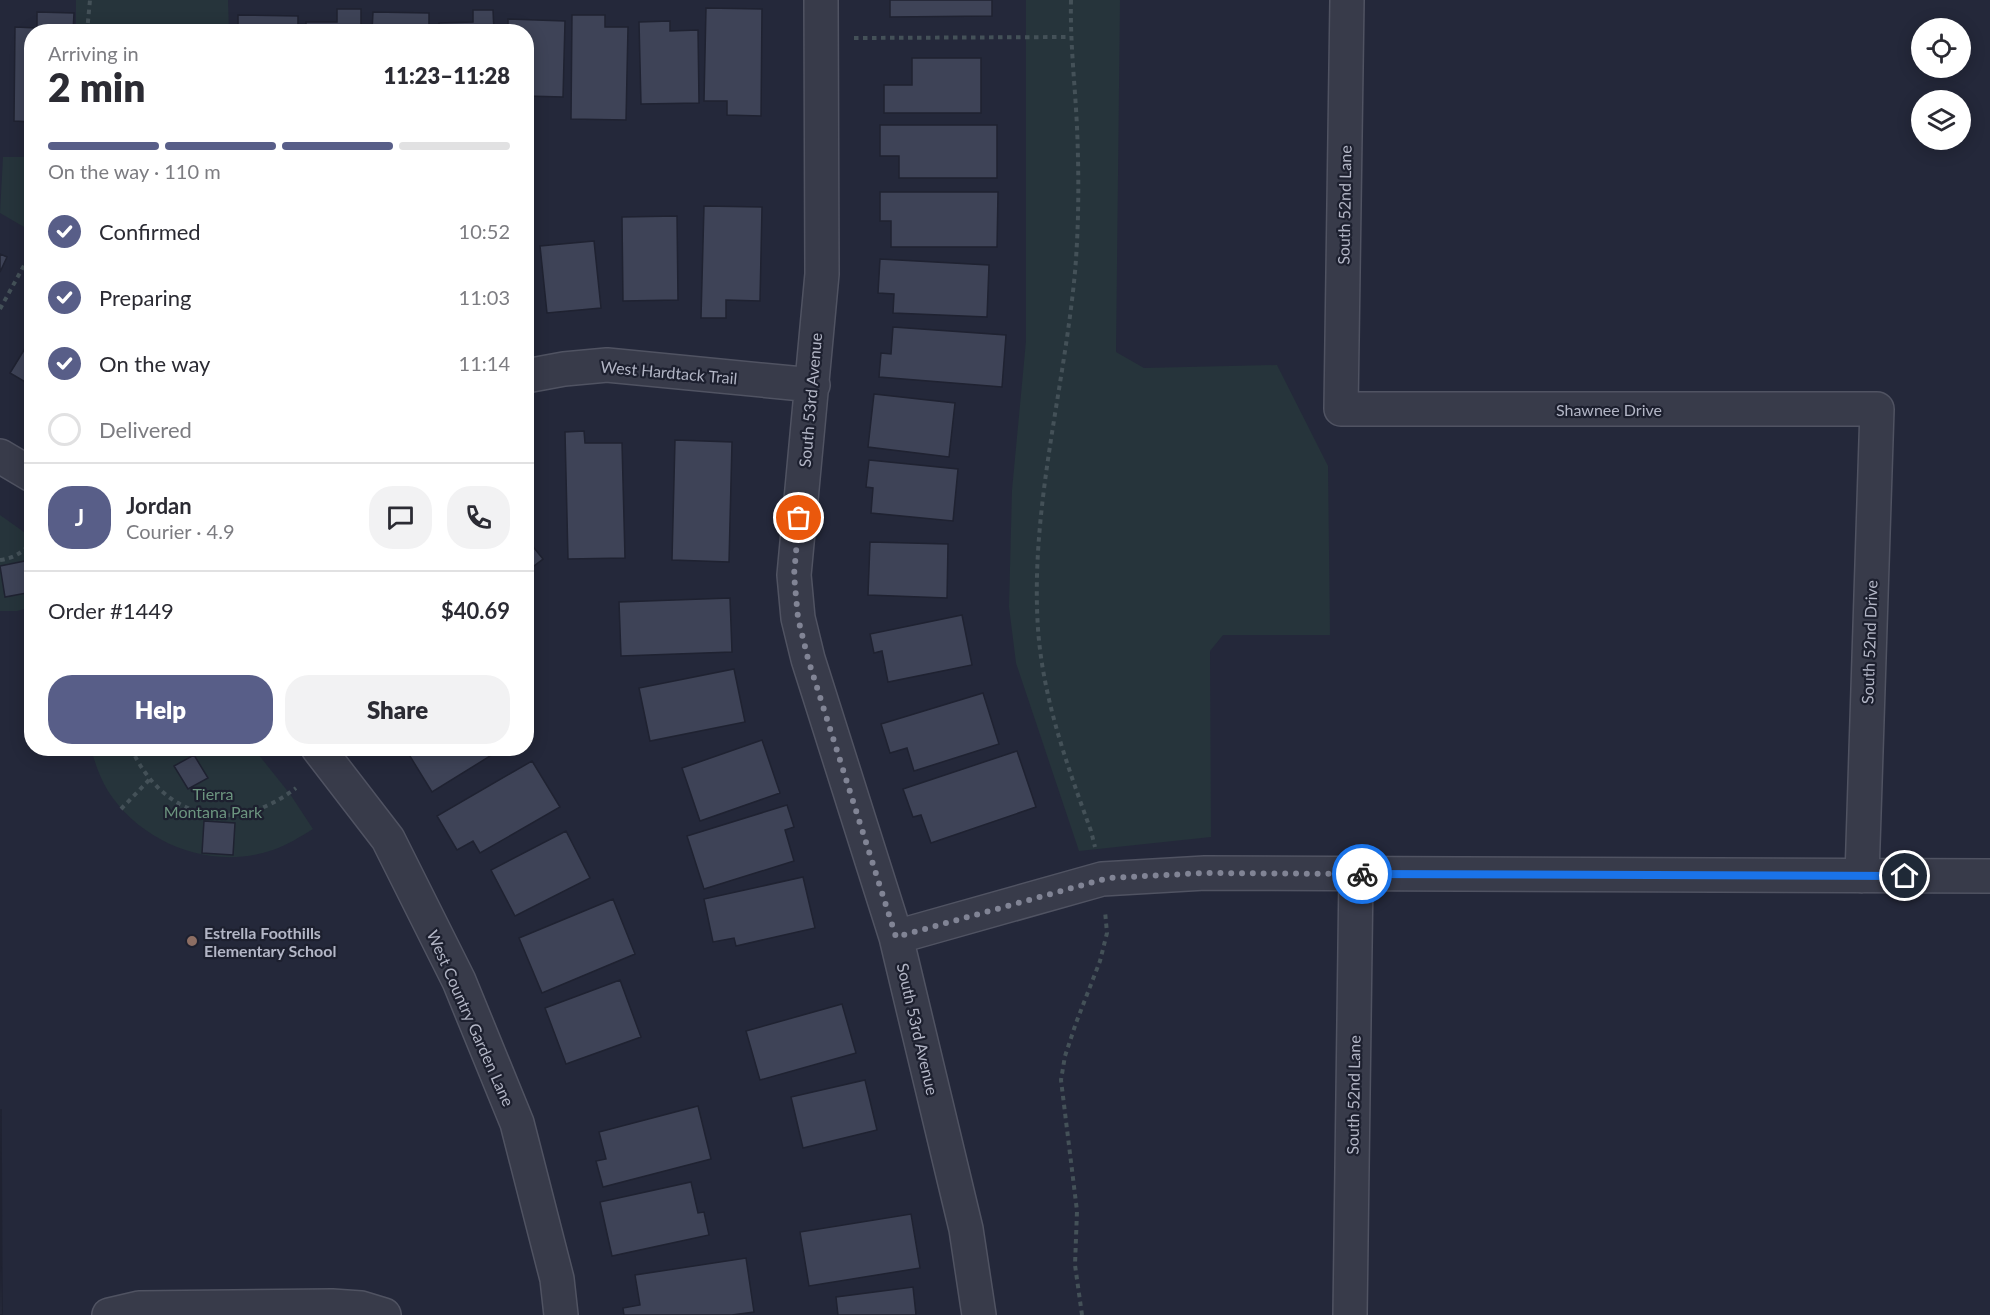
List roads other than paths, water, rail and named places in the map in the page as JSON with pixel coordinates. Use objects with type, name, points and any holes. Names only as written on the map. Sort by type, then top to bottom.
[{"type":"street","name":"South 53rd Avenue","points":[[821,0],[822,274],[813,385],[796,540],[794,575],[798,618],[808,659],[896,937],[966,1229],[979,1315]]},
{"type":"street","name":"South 52nd Lane","points":[[1341,409],[1347,0]]},
{"type":"street","name":"West Hardtack Trail","points":[[534,375],[607,365],[813,385]]},
{"type":"street","name":"Shawnee Drive","points":[[1341,409],[1877,409]]},
{"type":"street","name":"South 52nd Drive","points":[[1862,876],[1877,409]]},
{"type":"street","points":[[0,456],[24,470]]},
{"type":"street","name":"West Country Garden Lane","points":[[324,756],[388,839],[459,981],[517,1124],[557,1280],[561,1315]]},
{"type":"street","points":[[896,937],[1102,879],[1204,873],[1990,876]]},
{"type":"street","name":"South 52nd Lane","points":[[1350,1315],[1356,874]]},
{"type":"street","points":[[110,1315],[139,1308],[332,1306],[361,1308],[384,1315]]},
{"type":"place","name":"Estrella Foothills Elementary School","points":[[192,941]]},
{"type":"park label","name":"Tierra Montana Park","points":[[213,802]]}]
